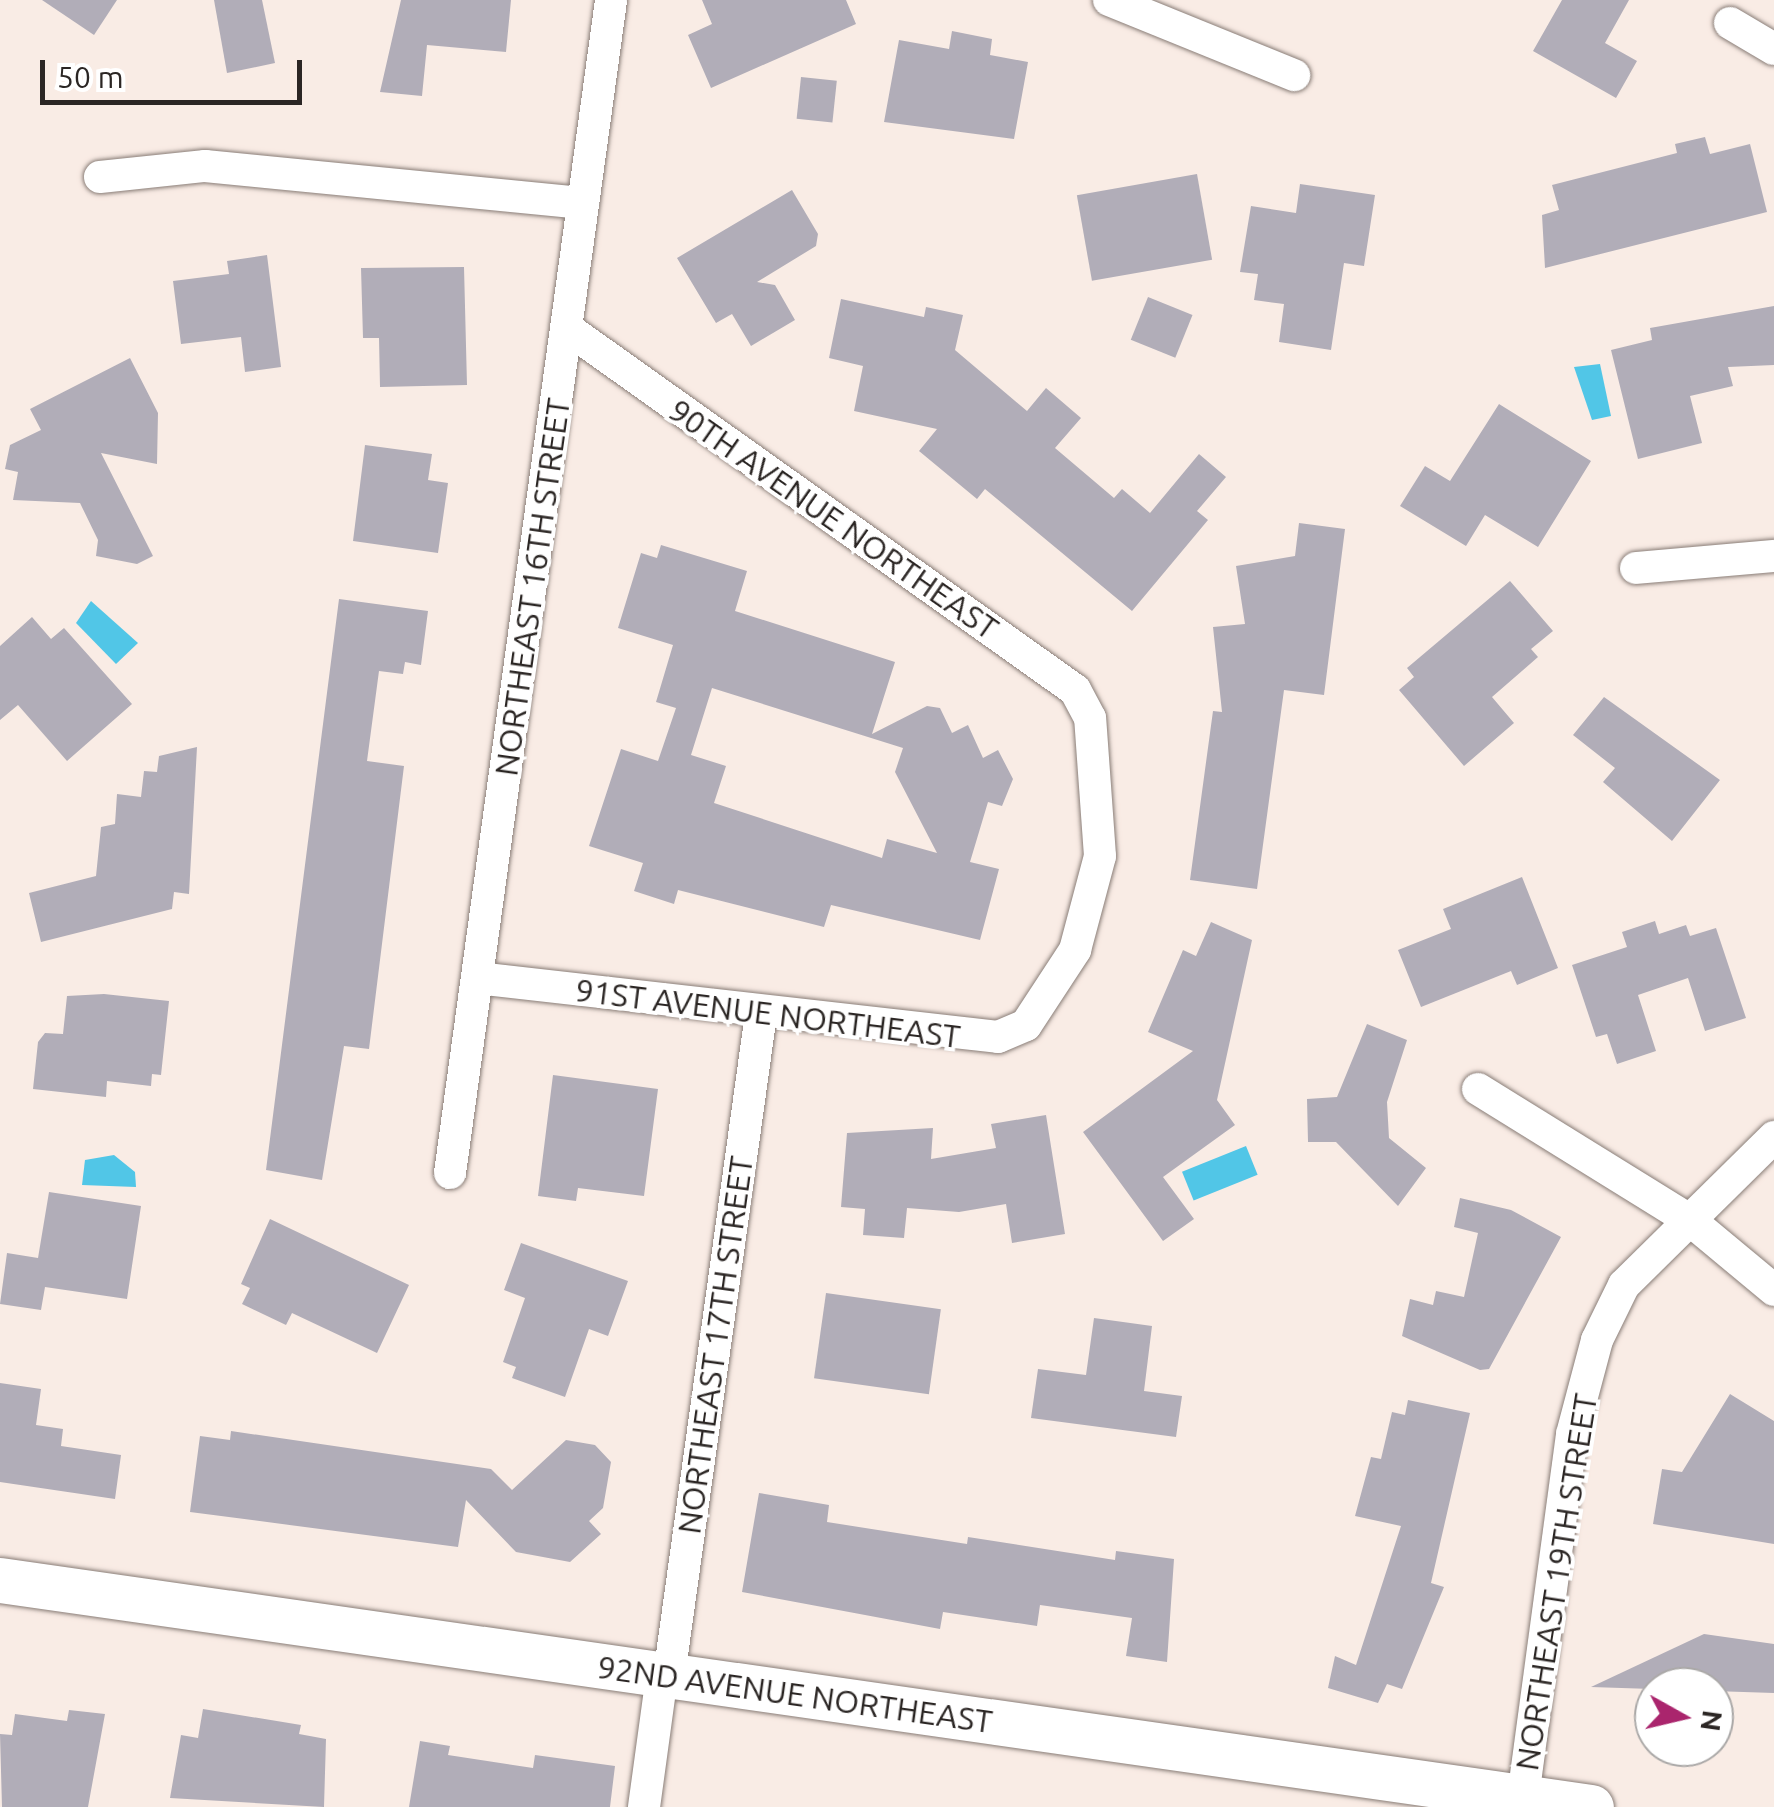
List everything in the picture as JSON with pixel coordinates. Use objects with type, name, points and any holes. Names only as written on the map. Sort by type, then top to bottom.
[{"type":"main road","name":"92ND AVENUE NORTHEAST","points":[[0,1580],[1591,1807]]},
{"type":"street","name":"NORTHEAST 16TH STREET","points":[[450,1173],[612,0]]},
{"type":"street","points":[[1110,0],[1173,32],[1294,75]]},
{"type":"street","points":[[1730,23],[1774,49]]},
{"type":"street","points":[[100,177],[204,166],[584,204]]},
{"type":"street","name":"90TH AVENUE NORTHEAST","points":[[568,329],[1075,690],[1090,718],[1100,856],[1075,950],[1046,1000]]},
{"type":"street","points":[[1636,568],[1774,556]]},
{"type":"street","name":"91ST AVENUE NORTHEAST","points":[[477,978],[760,1014],[998,1037],[1026,1025],[1046,1000]]},
{"type":"street","name":"NORTHEAST 17TH STREET","points":[[644,1807],[760,1014]]},
{"type":"street","points":[[1478,1089],[1691,1221],[1774,1290]]},
{"type":"street","name":"NORTHEAST 19TH STREET","points":[[1523,1797],[1572,1434],[1597,1340],[1624,1285],[1774,1137]]},
{"type":"water","points":[[1600,364],[1611,416],[1592,420],[1574,367]]},
{"type":"water","points":[[91,601],[138,643],[116,664],[76,623]]},
{"type":"water","points":[[1246,1146],[1258,1175],[1194,1201],[1182,1172]]},
{"type":"water","points":[[114,1155],[135,1172],[136,1187],[82,1185],[85,1160]]},
{"type":"building","points":[[42,0],[117,0],[94,35]]},
{"type":"building","points":[[214,0],[262,0],[275,63],[227,73]]},
{"type":"building","points":[[401,0],[511,0],[506,52],[427,45],[422,96],[380,92]]},
{"type":"building","points":[[702,0],[846,0],[856,24],[711,88],[688,35],[712,24]]},
{"type":"building","points":[[1562,0],[1629,0],[1605,43],[1637,61],[1616,98],[1533,51]]},
{"type":"building","points":[[952,31],[992,39],[990,55],[1028,62],[1014,139],[884,122],[899,40],[949,49]]},
{"type":"building","points":[[801,77],[837,81],[832,123],[797,119]]},
{"type":"building","points":[[1705,137],[1710,154],[1750,144],[1767,212],[1545,268],[1542,215],[1559,210],[1552,185],[1677,153],[1675,144]]},
{"type":"building","points":[[1197,174],[1212,260],[1092,281],[1077,195]]},
{"type":"building","points":[[1300,184],[1375,195],[1364,266],[1344,263],[1331,350],[1279,342],[1284,304],[1254,300],[1258,274],[1240,272],[1251,206],[1296,213]]},
{"type":"building","points":[[792,190],[818,234],[816,246],[757,282],[775,285],[795,320],[751,346],[732,314],[716,323],[677,258]]},
{"type":"building","points":[[267,255],[281,367],[245,372],[241,337],[181,344],[173,281],[229,274],[227,261]]},
{"type":"building","points":[[464,267],[467,385],[380,387],[379,338],[363,338],[361,268]]},
{"type":"building","points":[[1148,297],[1193,315],[1175,358],[1131,340]]},
{"type":"building","points":[[841,299],[924,317],[926,307],[963,315],[955,350],[1027,411],[1046,388],[1081,418],[1055,448],[1114,498],[1122,489],[1150,513],[1199,454],[1226,477],[1197,511],[1208,520],[1132,611],[985,489],[977,499],[919,451],[937,429],[854,411],[863,366],[829,358]]},
{"type":"building","points":[[1774,306],[1774,365],[1728,367],[1733,386],[1690,396],[1702,443],[1638,459],[1611,350],[1652,340],[1650,328]]},
{"type":"building","points":[[130,358],[158,413],[157,464],[101,453],[153,556],[137,564],[96,556],[98,540],[80,503],[13,500],[18,472],[5,469],[10,445],[41,430],[30,409]]},
{"type":"building","points":[[1499,404],[1591,461],[1538,547],[1485,515],[1466,546],[1400,506],[1425,466],[1450,481]]},
{"type":"building","points":[[365,445],[432,454],[428,480],[448,483],[438,553],[353,541]]},
{"type":"building","points":[[1299,523],[1345,529],[1324,695],[1284,690],[1257,889],[1190,880],[1213,711],[1222,712],[1213,627],[1245,624],[1236,566],[1295,556]]},
{"type":"building","points":[[661,545],[747,571],[735,611],[895,662],[872,734],[927,706],[940,708],[952,733],[968,725],[983,758],[998,750],[1013,779],[1002,806],[988,802],[970,862],[999,869],[980,940],[831,905],[824,927],[678,890],[674,904],[634,891],[643,863],[589,846],[621,749],[658,761],[676,708],[656,702],[673,645],[618,628],[641,553],[657,558]],"holes":[[[712,688],[903,748],[895,772],[937,853],[887,839],[882,858],[714,803],[726,766],[691,755]]]},
{"type":"building","points":[[1510,581],[1553,631],[1531,649],[1538,657],[1492,697],[1514,723],[1464,766],[1399,690],[1414,677],[1407,668]]},
{"type":"building","points":[[339,599],[428,611],[421,665],[405,662],[403,674],[379,671],[367,761],[404,766],[369,1049],[344,1046],[322,1180],[266,1170]]},
{"type":"building","points":[[32,617],[51,639],[64,628],[132,704],[67,761],[18,705],[0,720],[0,646]]},
{"type":"building","points":[[1604,697],[1720,780],[1672,841],[1603,782],[1615,768],[1573,735]]},
{"type":"building","points":[[197,747],[189,894],[174,892],[172,909],[41,942],[29,893],[96,876],[101,827],[115,824],[117,794],[141,797],[144,771],[157,772],[159,756]]},
{"type":"building","points":[[1522,877],[1558,968],[1517,985],[1511,971],[1421,1007],[1398,950],[1451,929],[1443,909]]},
{"type":"building","points":[[1655,921],[1659,934],[1686,925],[1690,936],[1716,928],[1746,1018],[1705,1031],[1688,978],[1638,995],[1656,1051],[1617,1064],[1607,1034],[1596,1037],[1572,965],[1627,947],[1622,932]]},
{"type":"building","points":[[1211,922],[1252,940],[1217,1100],[1235,1125],[1163,1177],[1194,1219],[1163,1241],[1083,1132],[1193,1051],[1148,1032],[1183,950],[1196,956]]},
{"type":"building","points":[[104,994],[169,1001],[161,1075],[152,1074],[151,1086],[107,1081],[106,1097],[33,1089],[38,1042],[45,1033],[63,1034],[67,996]]},
{"type":"building","points":[[1367,1024],[1407,1040],[1387,1102],[1389,1138],[1426,1168],[1398,1206],[1336,1142],[1308,1142],[1307,1099],[1337,1097]]},
{"type":"building","points":[[553,1075],[658,1089],[644,1196],[578,1188],[576,1201],[538,1196]]},
{"type":"building","points":[[1046,1115],[1065,1234],[1012,1243],[1006,1204],[959,1212],[907,1208],[904,1238],[863,1235],[865,1209],[841,1207],[847,1133],[933,1128],[931,1159],[996,1148],[991,1124]]},
{"type":"building","points":[[49,1192],[141,1206],[127,1299],[45,1287],[41,1310],[0,1304],[7,1253],[38,1258]]},
{"type":"building","points":[[1460,1198],[1511,1210],[1561,1237],[1489,1369],[1480,1370],[1402,1336],[1410,1299],[1433,1305],[1436,1291],[1464,1297],[1478,1233],[1454,1227]]},
{"type":"building","points":[[270,1219],[409,1285],[377,1353],[292,1313],[286,1325],[242,1304],[250,1288],[241,1284]]},
{"type":"building","points":[[521,1243],[628,1281],[608,1336],[589,1329],[565,1397],[512,1378],[516,1367],[503,1362],[525,1298],[504,1290]]},
{"type":"building","points":[[826,1293],[941,1309],[929,1394],[814,1378]]},
{"type":"building","points":[[1094,1318],[1152,1326],[1144,1391],[1182,1396],[1176,1437],[1031,1418],[1038,1369],[1086,1375]]},
{"type":"building","points":[[0,1383],[41,1389],[36,1425],[63,1429],[61,1446],[121,1455],[115,1499],[0,1482]]},
{"type":"building","points":[[1730,1394],[1774,1421],[1774,1544],[1653,1524],[1662,1469],[1682,1472]]},
{"type":"building","points":[[1408,1400],[1470,1413],[1431,1583],[1444,1587],[1402,1689],[1387,1684],[1378,1703],[1328,1688],[1335,1656],[1356,1665],[1401,1526],[1355,1516],[1371,1457],[1381,1459],[1392,1412],[1405,1415]]},
{"type":"building","points":[[231,1431],[491,1469],[512,1490],[566,1440],[595,1445],[611,1462],[603,1508],[589,1521],[601,1534],[570,1562],[516,1552],[466,1500],[458,1547],[190,1512],[200,1436],[230,1440]]},
{"type":"building","points":[[759,1493],[829,1505],[827,1522],[967,1544],[968,1537],[1115,1560],[1116,1551],[1174,1559],[1167,1662],[1126,1656],[1132,1618],[1040,1605],[1037,1626],[943,1612],[940,1629],[742,1592]]},
{"type":"building","points":[[1704,1634],[1774,1644],[1774,1693],[1734,1692],[1734,1667],[1634,1667],[1634,1688],[1591,1687]]},
{"type":"building","points":[[203,1709],[301,1725],[299,1734],[326,1739],[324,1807],[170,1798],[181,1735],[198,1738]]},
{"type":"building","points":[[69,1710],[105,1714],[88,1807],[2,1807],[0,1734],[12,1735],[15,1714],[67,1721]]},
{"type":"building","points":[[420,1741],[450,1746],[448,1755],[533,1768],[535,1755],[615,1766],[610,1807],[409,1807]]}]
